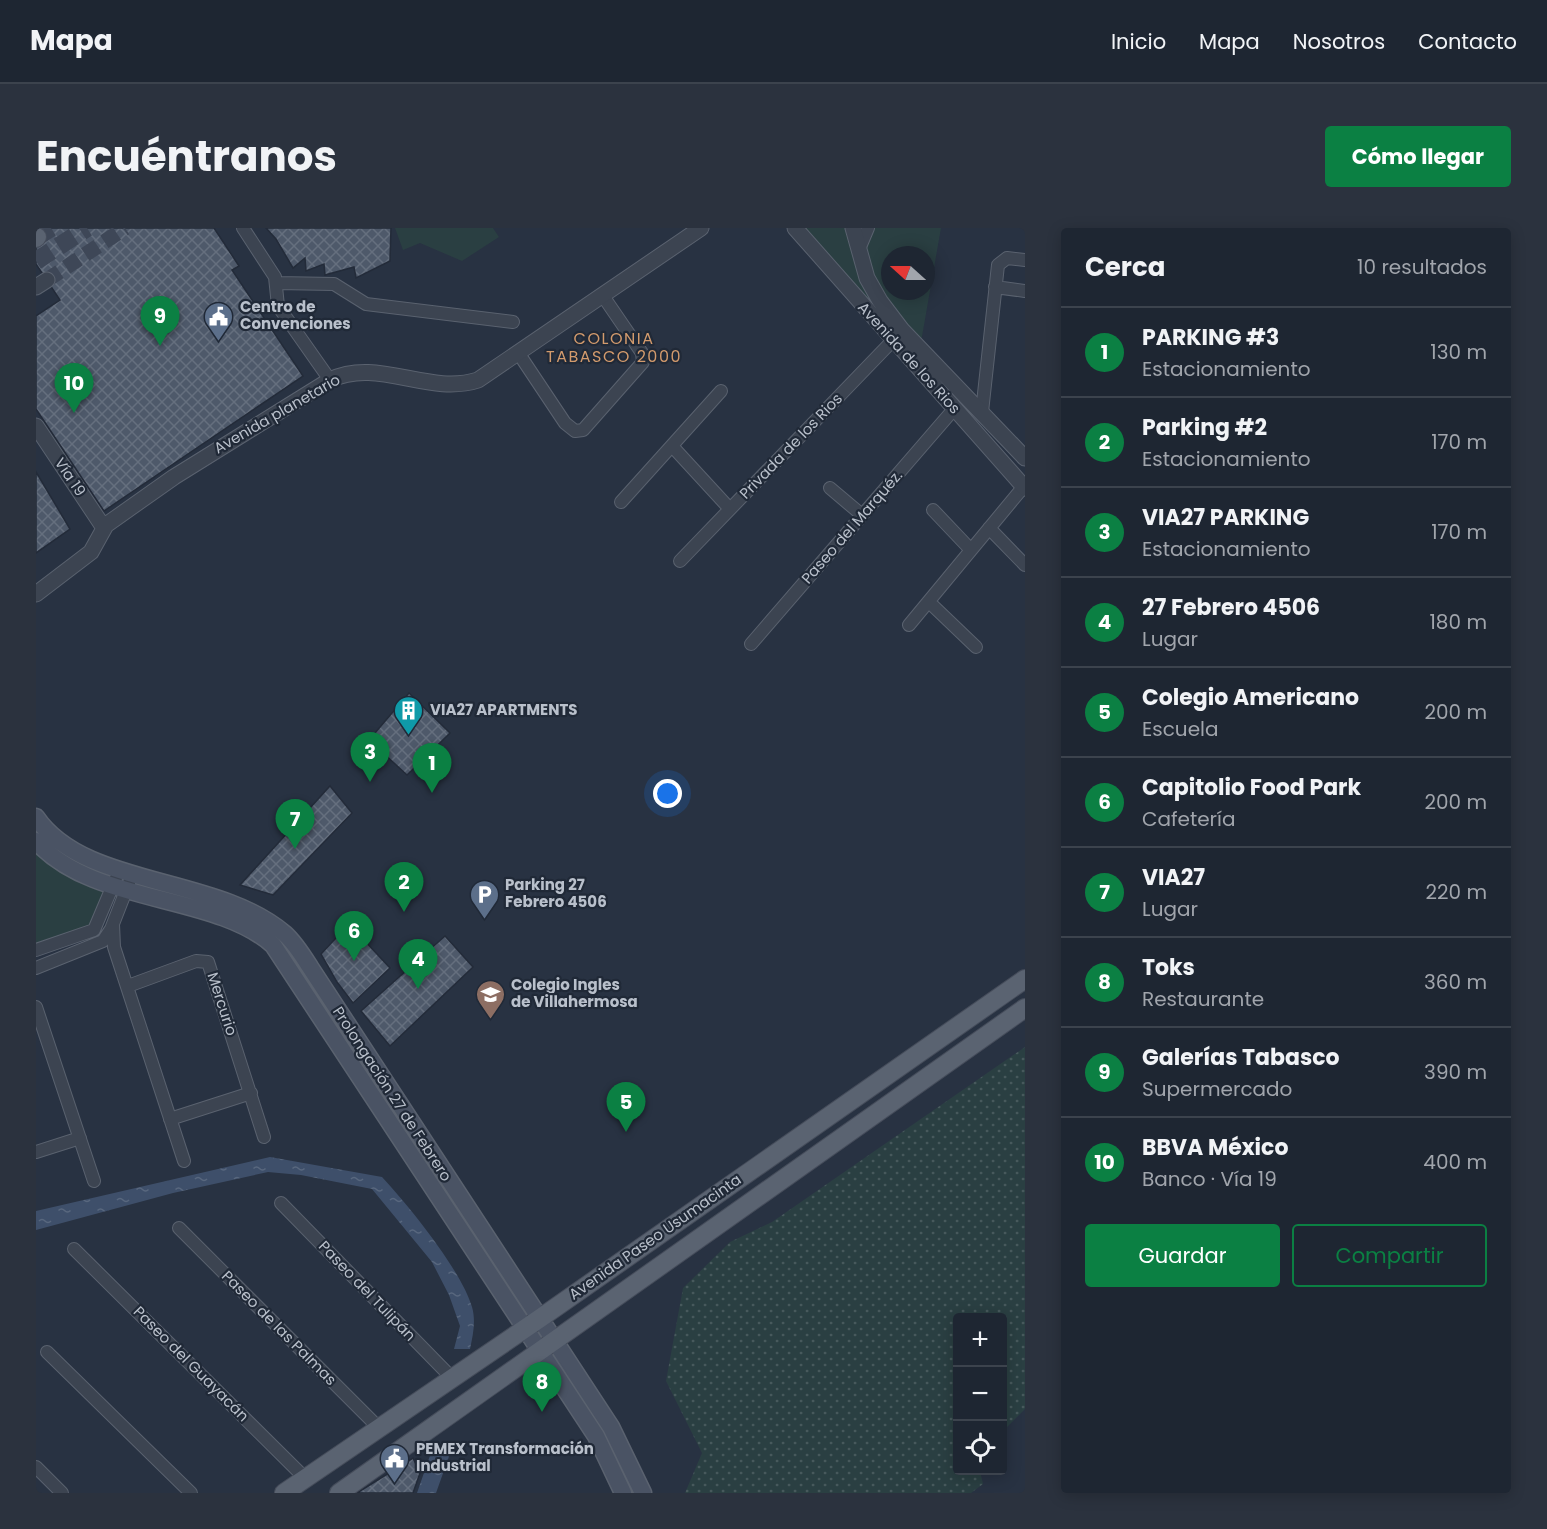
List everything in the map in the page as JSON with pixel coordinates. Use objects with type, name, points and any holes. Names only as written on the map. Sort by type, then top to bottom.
[{"type":"main road","name":"Prolongación 27 de Febrero","points":[[36,817],[58,842],[85,856],[219,899],[266,920],[287,936],[310,967],[539,1319],[545,1345],[596,1436],[623,1493]]},
{"type":"main road","name":"Prolongación 27 de Febrero","points":[[36,842],[62,863],[120,888],[239,924],[273,945],[524,1330],[545,1345],[611,1427],[643,1493]]},
{"type":"main road","name":"Avenida Paseo Usumacinta","points":[[284,1493],[307,1480],[524,1330],[1025,979]]},
{"type":"main road","name":"Avenida Paseo Usumacinta","points":[[339,1493],[545,1345],[1025,1008]]},
{"type":"street","name":"Avenida planetario","points":[[243,228],[277,283],[278,306],[330,380]]},
{"type":"street","name":"Avenida planetario","points":[[36,594],[88,555],[102,532],[174,477],[330,380],[363,372],[432,384],[457,385],[483,378],[701,228]]},
{"type":"street","name":"Avenida de los Rios","points":[[795,228],[898,335],[982,412],[1025,458]]},
{"type":"street","name":"Avenida de los Rios","points":[[853,228],[871,288],[898,335],[954,409],[1025,486]]},
{"type":"street","points":[[860,247],[868,228]]},
{"type":"street","points":[[982,412],[998,265],[1001,260],[1025,260]]},
{"type":"street","points":[[277,283],[334,284],[366,304],[513,322]]},
{"type":"street","points":[[995,287],[1025,291]]},
{"type":"street","points":[[519,354],[565,423],[575,431],[583,430],[643,362],[643,355],[603,296]]},
{"type":"street","name":"Privada de los Rios","points":[[680,561],[898,335]]},
{"type":"street","points":[[621,502],[721,391]]},
{"type":"street","name":"Paseo del Marquéz.","points":[[751,644],[954,409]]},
{"type":"street","name":"Vía 19","points":[[36,426],[102,532]]},
{"type":"street","name":"Vía 19","points":[[36,442],[102,532]]},
{"type":"street","points":[[672,446],[730,509]]},
{"type":"street","points":[[909,626],[1025,486]]},
{"type":"street","points":[[830,488],[862,515]]},
{"type":"street","points":[[933,510],[971,550]]},
{"type":"street","points":[[989,528],[1025,565]]},
{"type":"street","points":[[929,602],[976,647]]},
{"type":"street","points":[[36,950],[88,933],[98,924],[120,888],[127,871]]},
{"type":"street","points":[[110,943],[120,888]]},
{"type":"street","points":[[98,924],[100,931],[110,943],[128,986],[184,1161]]},
{"type":"street","points":[[36,968],[110,943]]},
{"type":"street","name":"Mercurio","points":[[128,986],[196,961],[208,962],[264,1137]]},
{"type":"street","points":[[36,1007],[94,1181]]},
{"type":"street","points":[[171,1119],[251,1093]]},
{"type":"street","points":[[36,1152],[80,1138]]},
{"type":"street","name":"Paseo del Tulipán","points":[[281,1203],[453,1379]]},
{"type":"street","name":"Paseo de las Palmas","points":[[179,1228],[380,1429]]},
{"type":"street","name":"Paseo del Guayacán","points":[[74,1249],[307,1480]]},
{"type":"street","points":[[48,1352],[191,1493]]},
{"type":"street","points":[[36,1467],[62,1493]]},
{"type":"green space","points":[[395,228],[493,228],[499,237],[462,261],[420,243],[403,250]]},
{"type":"green space","points":[[795,228],[941,228],[935,262],[935,246],[881,246],[881,300],[928,300],[920,348],[910,359]]},
{"type":"green space","points":[[36,841],[113,885],[97,927],[36,950]]},
{"type":"green space","points":[[1025,1047],[1025,1409],[1007,1427],[1007,1313],[953,1313],[953,1475],[981,1475],[983,1484],[971,1493],[685,1493],[702,1453],[666,1381],[683,1288],[730,1242],[772,1222]]},
{"type":"water","points":[[270,1157],[382,1177],[433,1239],[466,1292],[474,1318],[470,1349],[454,1349],[460,1326],[449,1295],[432,1262],[372,1189],[301,1175],[268,1172],[173,1193],[36,1230],[36,1211]]},
{"type":"water","points":[[434,1444],[452,1448],[436,1493],[417,1493]]},
{"type":"building","points":[[36,228],[214,228],[239,266],[232,270],[303,376],[104,511],[36,409],[36,316],[60,300],[36,264]]},
{"type":"building","points":[[266,228],[391,228],[390,261],[356,278],[354,267],[325,275],[324,264],[306,271],[305,258],[293,268],[276,239]]},
{"type":"building","points":[[36,472],[70,529],[36,553]]},
{"type":"building","name":"VIA27 APARTMENTS","points":[[409,693],[450,733],[407,775],[369,740]]},
{"type":"building","points":[[330,786],[352,813],[273,895],[240,885]]},
{"type":"building","points":[[349,924],[390,968],[353,1003],[337,982],[321,954]]},
{"type":"building","points":[[445,936],[473,967],[390,1046],[361,1011]]},
{"type":"building","name":"PEMEX Transformación Industrial","points":[[413,1458],[420,1473],[413,1493],[357,1493]]},
{"type":"tunnel","points":[[37,237],[51,228]]},
{"type":"tunnel","points":[[36,261],[87,228]]},
{"type":"tunnel","points":[[47,280],[125,228]]},
{"type":"place","name":"Centro de Convenciones","points":[[219,342]]},
{"type":"place","name":"Galerías Tabasco","points":[[160,346]]},
{"type":"place","name":"BBVA México","points":[[74,413]]},
{"type":"place","name":"VIA27 APARTMENTS","points":[[409,736]]},
{"type":"place","name":"VIA27 PARKING","points":[[370,782]]},
{"type":"place","name":"PARKING #3","points":[[432,793]]},
{"type":"place","name":"VIA27","points":[[295,849]]},
{"type":"place","name":"Parking #2","points":[[404,912]]},
{"type":"place","name":"Parking 27 Febrero 4506","points":[[484,920]]},
{"type":"place","name":"Capitolio Food Park","points":[[354,961]]},
{"type":"place","name":"27 Febrero 4506","points":[[418,989]]},
{"type":"place","name":"Colegio Ingles de Villahermosa","points":[[490,1020]]},
{"type":"place","name":"Colegio Americano","points":[[626,1132]]},
{"type":"place","name":"Toks","points":[[542,1412]]},
{"type":"place","name":"PEMEX Transformación Industrial","points":[[395,1484]]},
{"type":"district","name":"COLONIA TABASCO 2000","points":[[614,347]]}]
